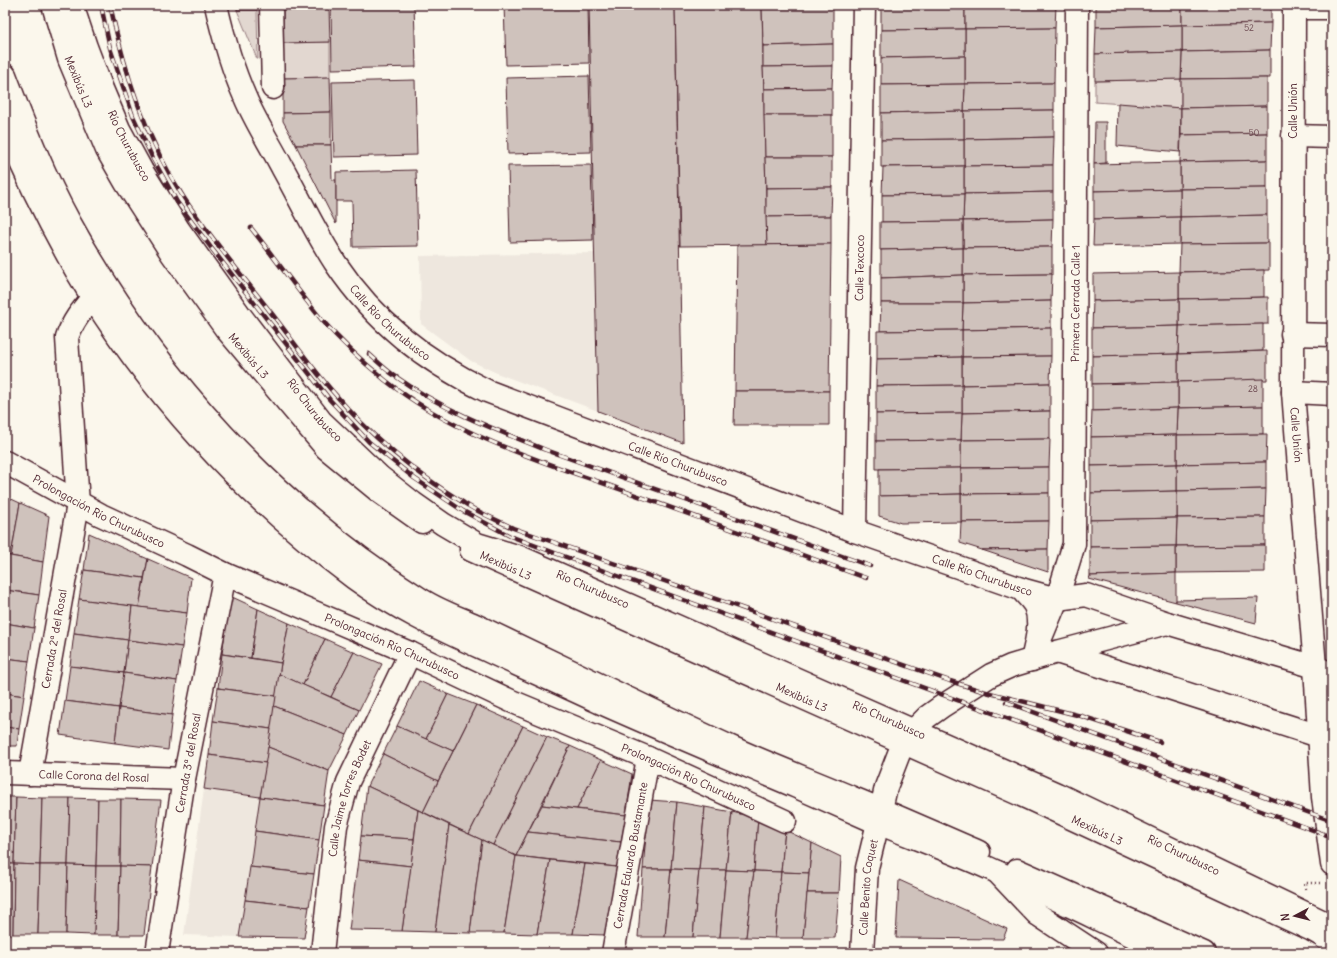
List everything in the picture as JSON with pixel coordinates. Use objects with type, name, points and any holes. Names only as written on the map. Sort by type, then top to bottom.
[{"type":"street","name":"Mexibús L3","points":[[53,5],[69,59],[107,150],[126,183],[172,254],[226,329],[326,448],[358,475],[410,514],[472,550],[908,737],[1030,799],[1298,924],[1321,935],[1332,943]]},
{"type":"street","name":"Río Churubusco","points":[[72,5],[86,47],[119,129],[142,171],[178,230],[240,315],[321,420],[380,477],[413,503],[443,524],[478,544],[520,557],[908,737],[1064,798],[1332,926]]},
{"type":"street","name":"Calle Río Churubusco","points":[[216,5],[231,61],[245,98],[336,264],[358,293],[392,330],[414,348],[462,379],[487,391],[855,531],[1021,589],[1057,599],[1086,595],[1167,623],[1324,671]]},
{"type":"street","points":[[271,5],[273,88]]},
{"type":"street","name":"Calle Texcoco","points":[[855,531],[864,5]]},
{"type":"street","name":"Primera Cerrada Calle 1","points":[[1032,660],[1057,599],[1074,544],[1077,5]]},
{"type":"street","points":[[1294,6],[1332,8]]},
{"type":"street","name":"Calle Unión","points":[[1294,6],[1293,392],[1324,671],[1319,736],[1326,761],[1332,863]]},
{"type":"street","points":[[5,75],[44,171],[69,221],[127,316],[162,364],[220,432],[283,495],[328,533],[376,569],[425,602],[1169,953]]},
{"type":"street","points":[[5,126],[23,169],[49,223],[111,326],[146,374],[183,419],[223,463],[265,504],[356,580],[388,601],[433,626],[639,720],[880,816],[1204,953]]},
{"type":"street","points":[[1293,136],[1332,137]]},
{"type":"street","name":"Cerrada 2ª del Rosal","points":[[30,774],[78,504],[67,338],[71,326],[93,297]]},
{"type":"street","points":[[1292,334],[1332,335]]},
{"type":"street","points":[[1293,392],[1332,394]]},
{"type":"street","name":"Prolongación Río Churubusco","points":[[5,462],[78,504],[225,574],[410,653],[511,702],[648,758],[784,821]]},
{"type":"street","name":"Cerrada 3ª del Rosal","points":[[157,953],[184,779],[225,574]]},
{"type":"street","points":[[1021,589],[1035,607],[1037,619],[1037,638],[1032,660]]},
{"type":"street","points":[[908,737],[927,717],[941,707],[992,675],[1011,666],[1057,652],[1167,623]]},
{"type":"street","points":[[1057,652],[1319,736]]},
{"type":"street","name":"Calle Jaime Torres Bodet","points":[[322,953],[336,826],[348,782],[410,653]]},
{"type":"street","name":"Calle Benito Coquet","points":[[862,953],[867,868],[886,787],[908,737]]},
{"type":"street","name":"Cerrada Eduardo Bustamante","points":[[613,953],[648,758]]},
{"type":"street","name":"Calle Corona del Rosal","points":[[5,773],[184,779]]},
{"type":"street","points":[[996,871],[1037,914],[1096,953]]},
{"type":"shaded area","points":[[237,10],[257,10],[258,59],[257,59]]},
{"type":"shaded area","points":[[330,42],[330,77],[283,78],[283,43]]},
{"type":"shaded area","points":[[1181,79],[1181,108],[1095,102],[1095,81]]},
{"type":"shaded area","points":[[595,253],[598,411],[499,374],[471,361],[421,324],[420,256]]},
{"type":"shaded area","points":[[204,789],[260,797],[239,937],[184,935]]},
{"type":"building","points":[[237,5],[257,5],[257,10],[237,10]]},
{"type":"building","points":[[283,5],[329,5],[329,9],[283,9]]},
{"type":"building","points":[[331,5],[414,5],[416,67],[332,69]]},
{"type":"building","points":[[504,5],[588,5],[589,63],[506,65]]},
{"type":"building","points":[[589,5],[675,5],[683,443],[598,411]]},
{"type":"building","points":[[675,5],[762,5],[767,245],[680,246]]},
{"type":"building","points":[[762,5],[833,5],[833,44],[763,46]]},
{"type":"building","points":[[881,5],[965,5],[965,29],[881,30]]},
{"type":"building","points":[[965,5],[1056,5],[1055,28],[965,29]]},
{"type":"building","points":[[1096,5],[1182,5],[1182,25],[1096,27]]},
{"type":"building","points":[[1182,5],[1271,5],[1271,23],[1182,25]]},
{"type":"building","points":[[283,9],[329,9],[330,42],[283,43]]},
{"type":"building","points":[[1271,23],[1270,50],[1182,52],[1182,25]]},
{"type":"building","points":[[1182,25],[1182,52],[1095,54],[1096,27]]},
{"type":"building","points":[[1055,28],[1054,83],[965,84],[965,29]]},
{"type":"building","points":[[965,29],[965,56],[881,58],[881,30]]},
{"type":"building","points":[[833,44],[833,66],[763,67],[763,46]]},
{"type":"building","points":[[1270,50],[1270,78],[1181,79],[1182,52]]},
{"type":"building","points":[[1182,52],[1181,79],[1095,81],[1095,54]]},
{"type":"building","points":[[965,56],[965,84],[881,85],[881,58]]},
{"type":"building","points":[[833,66],[832,88],[764,89],[763,67]]},
{"type":"building","points":[[589,76],[591,152],[508,154],[506,78]]},
{"type":"building","points":[[330,77],[331,112],[283,113],[283,78]]},
{"type":"building","points":[[1267,78],[1267,106],[1181,108],[1181,79]]},
{"type":"building","points":[[415,80],[417,155],[334,157],[332,82]]},
{"type":"building","points":[[1054,83],[1054,110],[964,111],[965,84]]},
{"type":"building","points":[[965,84],[964,111],[881,113],[881,85]]},
{"type":"building","points":[[832,88],[832,115],[764,115],[764,89]]},
{"type":"building","points":[[1118,103],[1181,108],[1180,152],[1117,146]]},
{"type":"building","points":[[1267,106],[1267,133],[1181,135],[1181,108]]},
{"type":"building","points":[[1054,110],[1054,137],[964,139],[964,111]]},
{"type":"building","points":[[964,111],[964,139],[881,140],[881,113]]},
{"type":"building","points":[[331,112],[331,145],[296,145],[283,121],[283,113]]},
{"type":"building","points":[[764,115],[832,115],[832,157],[765,157]]},
{"type":"building","points":[[1095,122],[1106,122],[1106,163],[1094,164]]},
{"type":"building","points":[[1267,133],[1267,160],[1180,162],[1181,135]]},
{"type":"building","points":[[1054,137],[1053,165],[964,166],[964,139]]},
{"type":"building","points":[[964,139],[964,166],[881,167],[881,140]]},
{"type":"building","points":[[296,145],[331,145],[332,180],[336,180],[336,224]]},
{"type":"building","points":[[765,157],[832,157],[832,187],[766,188]]},
{"type":"building","points":[[1267,160],[1267,188],[1180,189],[1180,162]]},
{"type":"building","points":[[1180,162],[1180,189],[1094,191],[1094,164]]},
{"type":"building","points":[[591,165],[593,240],[510,242],[508,166]]},
{"type":"building","points":[[1053,165],[1053,192],[964,194],[964,166]]},
{"type":"building","points":[[964,166],[964,194],[882,195],[883,167]]},
{"type":"building","points":[[416,170],[418,246],[353,247],[352,201],[336,201],[336,172]]},
{"type":"building","points":[[832,187],[831,216],[766,217],[766,188]]},
{"type":"building","points":[[1267,188],[1267,215],[1180,217],[1180,189]]},
{"type":"building","points":[[1180,189],[1180,217],[1094,219],[1094,191]]},
{"type":"building","points":[[1053,192],[1053,219],[963,221],[964,194]]},
{"type":"building","points":[[964,194],[963,221],[882,222],[882,195]]},
{"type":"building","points":[[1267,215],[1267,243],[1180,244],[1180,217]]},
{"type":"building","points":[[831,216],[831,244],[767,245],[766,217]]},
{"type":"building","points":[[1180,217],[1180,244],[1093,246],[1094,219]]},
{"type":"building","points":[[1053,219],[1052,247],[963,248],[963,221]]},
{"type":"building","points":[[963,221],[963,248],[880,250],[880,222]]},
{"type":"building","points":[[1269,243],[1269,270],[1179,272],[1180,244]]},
{"type":"building","points":[[831,244],[829,391],[735,391],[737,245]]},
{"type":"building","points":[[1052,247],[1052,274],[963,275],[963,248]]},
{"type":"building","points":[[963,248],[963,275],[881,278],[881,250]]},
{"type":"building","points":[[1264,270],[1264,297],[1179,299],[1179,272]]},
{"type":"building","points":[[1179,272],[1179,299],[1093,301],[1093,274]]},
{"type":"building","points":[[1052,274],[1051,301],[963,303],[963,275]]},
{"type":"building","points":[[963,275],[963,303],[881,303],[881,278]]},
{"type":"building","points":[[1268,297],[1268,324],[1179,326],[1179,299]]},
{"type":"building","points":[[1179,299],[1179,326],[1092,328],[1093,301]]},
{"type":"building","points":[[1051,301],[1051,328],[962,330],[963,303]]},
{"type":"building","points":[[881,303],[963,303],[962,330],[880,331]]},
{"type":"building","points":[[1263,324],[1263,351],[1178,354],[1179,326]]},
{"type":"building","points":[[1179,326],[1178,354],[1092,356],[1092,328]]},
{"type":"building","points":[[1051,328],[1051,356],[962,357],[962,330]]},
{"type":"building","points":[[962,330],[962,357],[877,359],[877,331]]},
{"type":"building","points":[[1267,351],[1267,380],[1178,382],[1178,354]]},
{"type":"building","points":[[1178,354],[1178,382],[1092,384],[1092,356]]},
{"type":"building","points":[[1051,356],[1050,383],[962,385],[962,357]]},
{"type":"building","points":[[962,357],[962,385],[876,386],[877,359]]},
{"type":"building","points":[[1263,379],[1263,406],[1178,408],[1178,382]]},
{"type":"building","points":[[1178,382],[1178,408],[1092,411],[1092,384]]},
{"type":"building","points":[[1050,383],[1050,411],[962,413],[962,385]]},
{"type":"building","points":[[962,385],[962,413],[876,414],[876,386]]},
{"type":"building","points":[[735,391],[829,391],[829,425],[734,425]]},
{"type":"building","points":[[1263,406],[1263,434],[1177,435],[1178,408]]},
{"type":"building","points":[[1178,408],[1177,435],[1091,437],[1092,411]]},
{"type":"building","points":[[1050,411],[1050,439],[961,440],[962,413]]},
{"type":"building","points":[[962,413],[961,440],[876,441],[876,414]]},
{"type":"building","points":[[1267,434],[1266,462],[1177,464],[1177,435]]},
{"type":"building","points":[[1177,435],[1177,464],[1091,466],[1091,437]]},
{"type":"building","points":[[1050,439],[1049,467],[961,468],[961,440]]},
{"type":"building","points":[[961,440],[961,468],[876,469],[876,441]]},
{"type":"building","points":[[1266,462],[1266,489],[1177,491],[1177,464]]},
{"type":"building","points":[[1177,464],[1177,491],[1091,493],[1091,466]]},
{"type":"building","points":[[1049,467],[1049,493],[961,494],[961,468]]},
{"type":"building","points":[[961,468],[961,494],[879,496],[879,469]]},
{"type":"building","points":[[1266,489],[1265,517],[1177,518],[1177,491]]},
{"type":"building","points":[[1177,491],[1177,518],[1090,520],[1091,493]]},
{"type":"building","points":[[1049,493],[1049,521],[961,522],[961,494]]},
{"type":"building","points":[[961,494],[961,522],[901,523],[879,516],[879,496]]},
{"type":"building","points":[[5,496],[20,503],[11,556],[5,555]]},
{"type":"building","points":[[20,503],[49,516],[43,562],[11,556]]},
{"type":"building","points":[[1265,517],[1265,545],[1176,546],[1177,518]]},
{"type":"building","points":[[1177,518],[1176,546],[1090,547],[1090,520]]},
{"type":"building","points":[[1049,521],[1048,549],[982,550],[960,543],[961,522]]},
{"type":"building","points":[[89,533],[148,559],[144,578],[84,570]]},
{"type":"building","points":[[1265,545],[1265,572],[1176,573],[1176,546]]},
{"type":"building","points":[[1176,546],[1176,573],[1090,576],[1090,547]]},
{"type":"building","points":[[1048,549],[1048,572],[982,550]]},
{"type":"building","points":[[5,555],[43,562],[39,595],[5,590]]},
{"type":"building","points":[[148,559],[191,578],[187,613],[139,607]]},
{"type":"building","points":[[84,570],[144,578],[139,607],[79,599]]},
{"type":"building","points":[[1176,573],[1176,602],[1089,579],[1090,576]]},
{"type":"building","points":[[5,590],[39,595],[34,628],[5,623]]},
{"type":"building","points":[[230,596],[258,609],[251,658],[222,654]]},
{"type":"building","points":[[1258,598],[1256,623],[1176,602],[1176,600]]},
{"type":"building","points":[[79,599],[132,606],[128,640],[74,633]]},
{"type":"building","points":[[132,606],[187,613],[182,647],[128,640]]},
{"type":"building","points":[[258,609],[289,623],[281,663],[251,658]]},
{"type":"building","points":[[5,623],[34,628],[29,661],[5,658]]},
{"type":"building","points":[[289,623],[325,639],[303,685],[279,674]]},
{"type":"building","points":[[74,633],[128,640],[124,673],[70,666]]},
{"type":"building","points":[[325,639],[354,652],[331,697],[303,685]]},
{"type":"building","points":[[128,640],[182,647],[177,681],[124,673]]},
{"type":"building","points":[[354,652],[382,664],[359,710],[331,697]]},
{"type":"building","points":[[222,654],[281,663],[276,696],[218,688]]},
{"type":"building","points":[[5,658],[29,661],[24,696],[5,693]]},
{"type":"building","points":[[70,666],[124,673],[119,708],[65,701]]},
{"type":"building","points":[[124,673],[177,681],[172,715],[119,708]]},
{"type":"building","points":[[279,674],[359,710],[347,735],[274,706]]},
{"type":"building","points":[[419,681],[448,694],[426,739],[397,726]]},
{"type":"building","points":[[218,688],[276,696],[271,729],[213,721]]},
{"type":"building","points":[[5,693],[24,696],[19,729],[5,727]]},
{"type":"building","points":[[448,694],[476,705],[453,751],[426,739]]},
{"type":"building","points":[[65,701],[119,708],[115,743],[60,735]]},
{"type":"building","points":[[476,705],[523,726],[469,834],[423,812]]},
{"type":"building","points":[[274,706],[347,735],[329,771],[268,747]]},
{"type":"building","points":[[119,708],[172,715],[168,750],[115,743]]},
{"type":"building","points":[[213,721],[271,729],[266,763],[209,755]]},
{"type":"building","points":[[397,726],[453,751],[438,781],[383,754]]},
{"type":"building","points":[[523,726],[547,737],[493,845],[469,834]]},
{"type":"building","points":[[5,727],[19,729],[17,746],[5,746]]},
{"type":"building","points":[[547,737],[570,746],[516,856],[493,845]]},
{"type":"building","points":[[570,746],[601,760],[577,809],[542,805]]},
{"type":"building","points":[[268,747],[329,771],[324,805],[260,797]]},
{"type":"building","points":[[383,754],[438,781],[423,812],[367,786]]},
{"type":"building","points":[[209,755],[266,763],[260,797],[204,789]]},
{"type":"building","points":[[601,760],[632,774],[626,815],[577,809]]},
{"type":"building","points":[[367,786],[418,810],[414,839],[361,836]]},
{"type":"building","points":[[5,797],[16,797],[14,864],[5,864]]},
{"type":"building","points":[[16,797],[42,798],[40,865],[14,864]]},
{"type":"building","points":[[260,797],[324,805],[319,840],[255,831]]},
{"type":"building","points":[[42,798],[70,798],[68,865],[40,865]]},
{"type":"building","points":[[70,798],[98,799],[96,866],[68,865]]},
{"type":"building","points":[[98,799],[121,799],[120,866],[96,866]]},
{"type":"building","points":[[121,799],[161,800],[152,867],[120,866]]},
{"type":"building","points":[[649,800],[677,802],[671,869],[643,869]]},
{"type":"building","points":[[677,802],[705,807],[699,870],[671,869]]},
{"type":"building","points":[[542,805],[626,815],[621,842],[528,832]]},
{"type":"building","points":[[705,807],[732,812],[726,870],[699,870]]},
{"type":"building","points":[[418,810],[449,825],[435,932],[402,931]]},
{"type":"building","points":[[732,812],[758,818],[754,871],[726,870]]},
{"type":"building","points":[[758,818],[785,830],[781,872],[754,871]]},
{"type":"building","points":[[449,825],[482,840],[470,933],[435,932]]},
{"type":"building","points":[[785,830],[812,843],[809,873],[781,872]]},
{"type":"building","points":[[255,831],[319,840],[314,874],[250,867]]},
{"type":"building","points":[[528,832],[621,842],[617,867],[516,856]]},
{"type":"building","points":[[361,836],[414,839],[411,866],[358,860]]},
{"type":"building","points":[[482,840],[516,856],[504,933],[470,933]]},
{"type":"building","points":[[812,843],[841,857],[839,893],[807,893]]},
{"type":"building","points":[[516,856],[550,860],[537,934],[504,933]]},
{"type":"building","points":[[358,860],[411,866],[402,931],[349,930]]},
{"type":"building","points":[[550,860],[585,864],[573,934],[537,934]]},
{"type":"building","points":[[5,864],[14,864],[13,934],[5,934]]},
{"type":"building","points":[[14,864],[40,865],[38,934],[13,934]]},
{"type":"building","points":[[585,864],[617,867],[606,935],[573,934]]},
{"type":"building","points":[[40,865],[68,865],[66,934],[38,934]]},
{"type":"building","points":[[68,865],[96,866],[94,935],[66,934]]},
{"type":"building","points":[[96,866],[120,866],[118,935],[94,935]]},
{"type":"building","points":[[120,866],[152,867],[144,935],[118,935]]},
{"type":"building","points":[[250,867],[314,874],[309,907],[245,900]]},
{"type":"building","points":[[643,869],[671,869],[665,937],[638,937]]},
{"type":"building","points":[[671,869],[699,870],[693,937],[665,937]]},
{"type":"building","points":[[699,870],[726,870],[720,937],[693,937]]},
{"type":"building","points":[[726,870],[754,871],[746,937],[720,937]]},
{"type":"building","points":[[754,871],[781,872],[775,938],[746,937]]},
{"type":"building","points":[[781,872],[809,873],[803,938],[775,938]]},
{"type":"building","points":[[899,880],[1007,929],[1003,939],[896,938]]},
{"type":"building","points":[[807,893],[839,893],[835,938],[803,938]]},
{"type":"building","points":[[245,900],[309,907],[304,938],[239,937]]},
{"type":"railway","points":[[101,5],[110,48],[133,116],[153,159],[177,202],[330,400],[369,442],[414,478],[463,511],[510,536],[1332,837]]},
{"type":"railway","points":[[110,5],[130,81],[148,129],[171,176],[204,227],[309,363],[348,409],[395,453],[446,492],[470,507],[513,528],[950,681],[982,691],[1081,716],[1160,742]]},
{"type":"railway","points":[[251,228],[313,309],[344,344],[385,380],[439,416],[468,431],[528,456],[866,578]]},
{"type":"railway","points":[[369,354],[388,371],[413,388],[468,418],[546,450],[870,566]]},
{"type":"railway","points":[[1006,702],[1332,821]]}]
